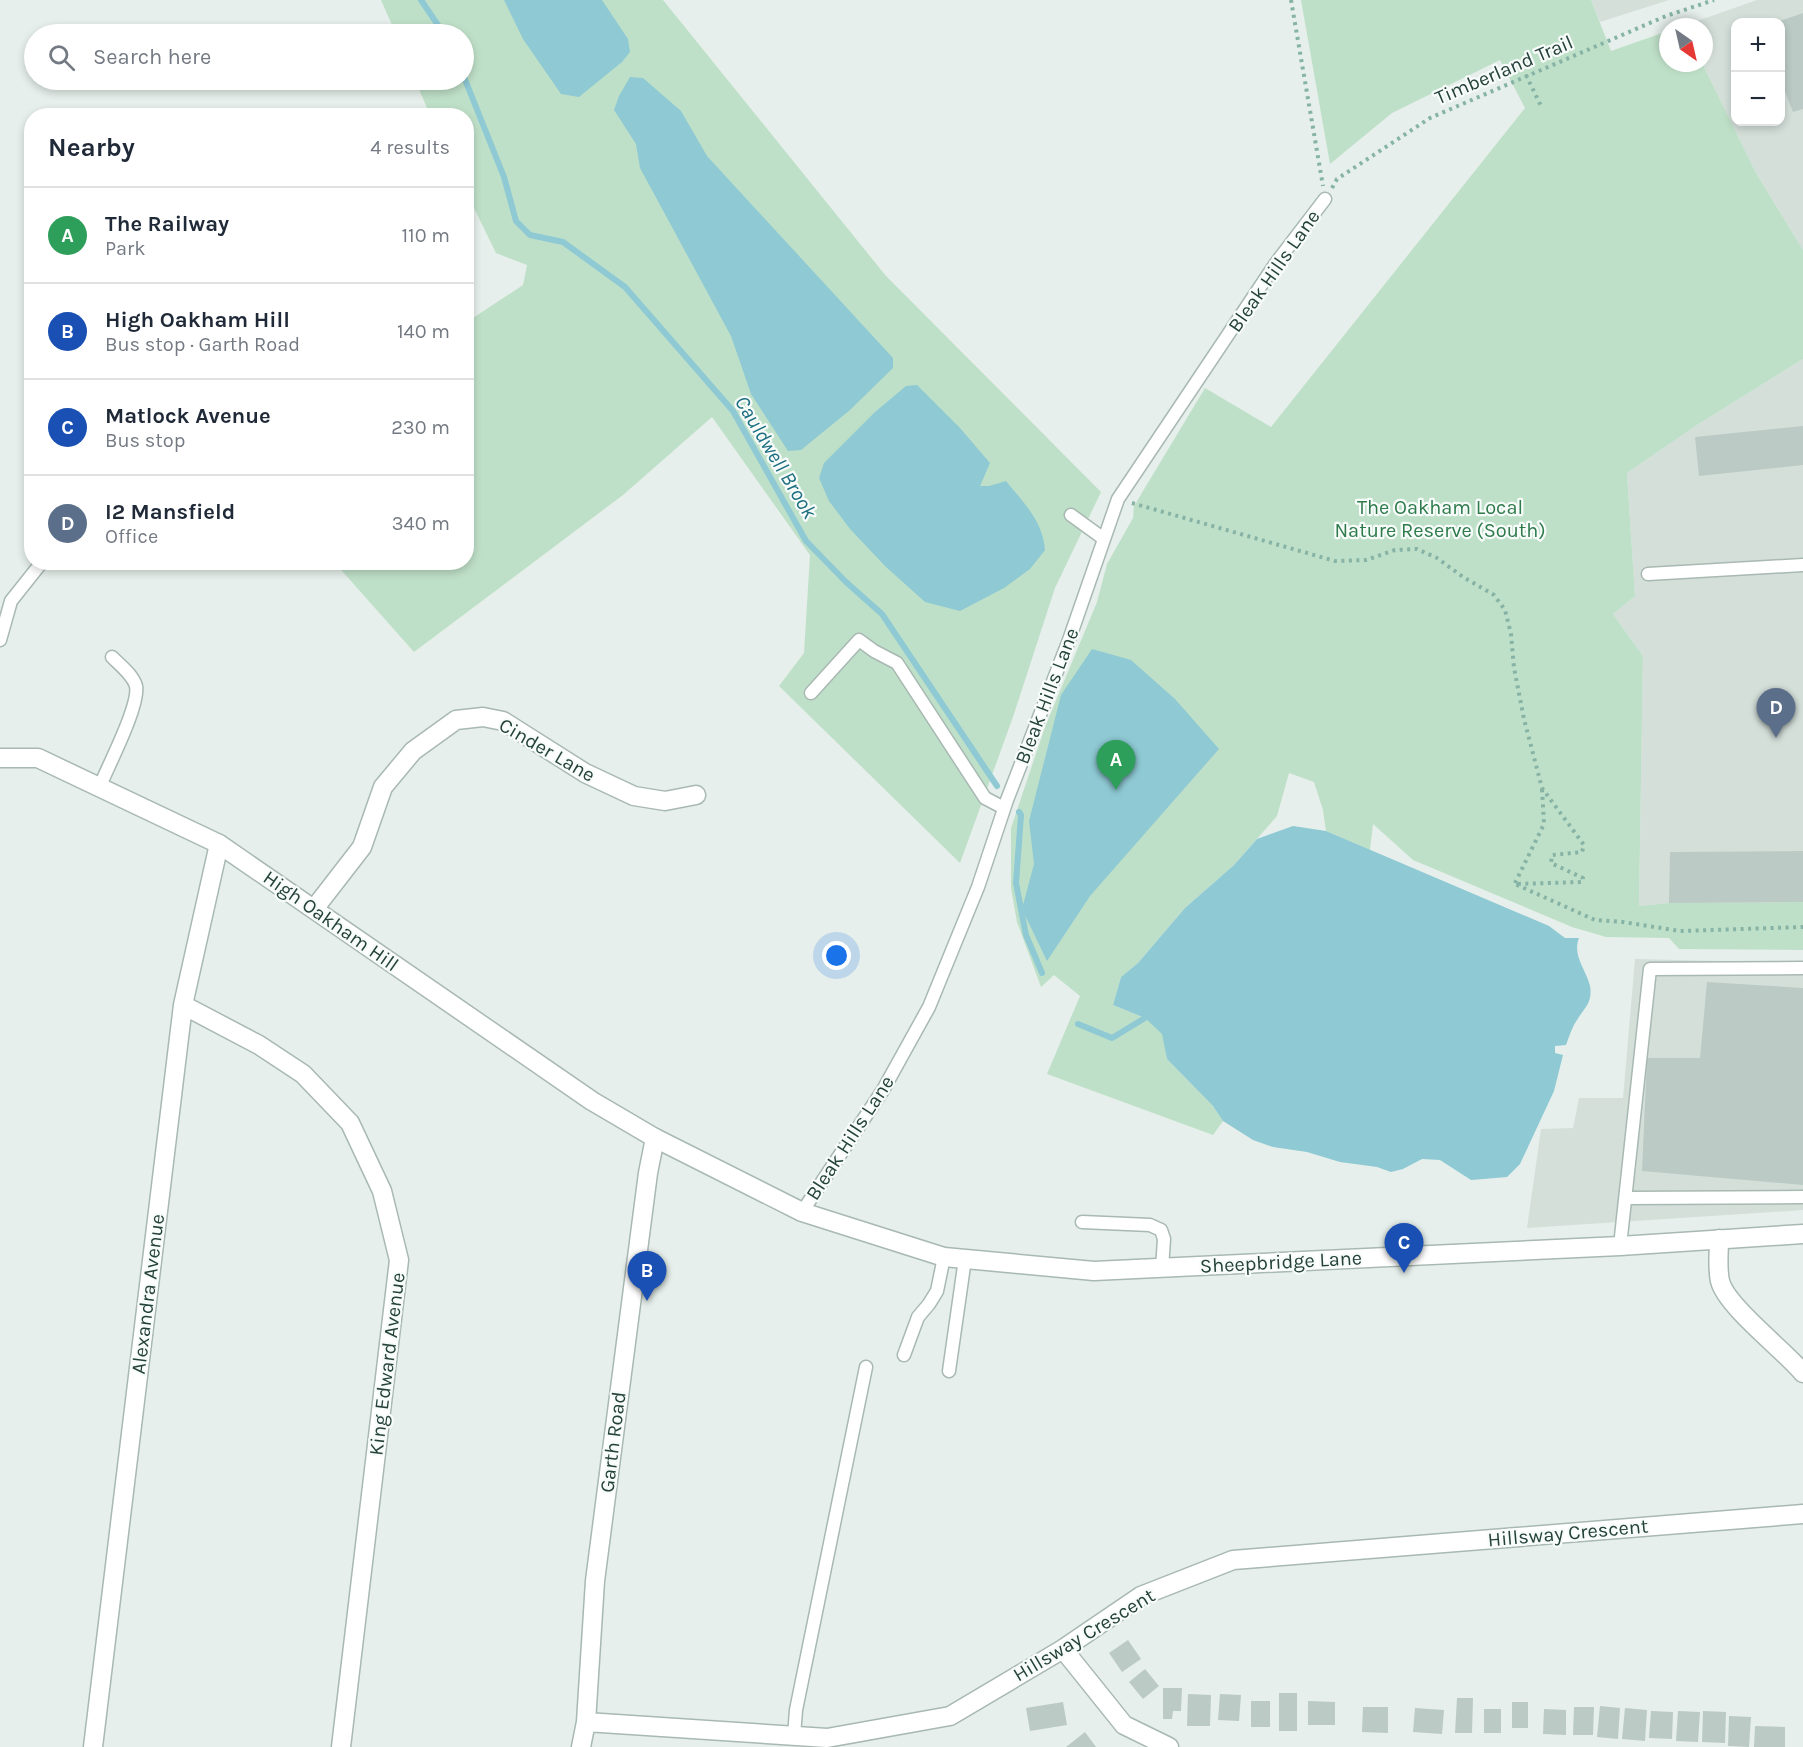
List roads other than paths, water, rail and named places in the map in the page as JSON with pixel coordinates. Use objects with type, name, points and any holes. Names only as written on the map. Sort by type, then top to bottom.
[{"type":"street","name":"Cinder Lane","points":[[314,909],[362,847],[383,788],[413,751],[456,720],[483,717],[503,722],[585,773],[634,796],[665,801],[696,795]]},
{"type":"street","name":"High Oakham Hill","points":[[0,758],[38,758],[219,844],[592,1101],[655,1138],[802,1212]]},
{"type":"street","name":"Alexandra Avenue","points":[[93,1747],[183,1005],[219,844]]},
{"type":"street","name":"King Edward Avenue","points":[[183,1005],[259,1045],[303,1074],[350,1123],[382,1191],[399,1260],[341,1747]]},
{"type":"street","name":"Garth Road","points":[[581,1747],[586,1722],[595,1581],[648,1173],[655,1138]]},
{"type":"street","name":"Sheepbridge Lane","points":[[802,1212],[944,1257],[1094,1271],[1620,1246],[1803,1234]]},
{"type":"street","points":[[1719,1239],[1720,1282],[1732,1303],[1803,1373]]},
{"type":"street","name":"Hillsway Crescent","points":[[586,1722],[826,1738],[950,1716],[1064,1649],[1142,1596],[1233,1560],[1803,1514]]},
{"type":"street","points":[[1064,1649],[1124,1725],[1169,1747]]},
{"type":"lane","name":"Bleak Hills Lane","points":[[802,1212],[883,1090],[929,1007],[978,888],[1004,808],[1069,640],[1118,499],[1276,263],[1325,199]]},
{"type":"lane","points":[[1071,515],[1104,539]]},
{"type":"lane","points":[[1648,574],[1803,565]]},
{"type":"lane","points":[[0,640],[11,601],[36,570]]},
{"type":"lane","points":[[811,693],[859,640],[897,663],[985,798],[1004,808]]},
{"type":"lane","points":[[100,786],[132,710],[136,688],[130,675],[112,657]]},
{"type":"lane","points":[[1620,1246],[1650,969],[1803,968]]},
{"type":"lane","points":[[1626,1197],[1803,1197]]},
{"type":"lane","points":[[1082,1222],[1150,1225],[1161,1230],[1164,1239],[1162,1268]]},
{"type":"lane","points":[[904,1355],[918,1317],[937,1291],[944,1257]]},
{"type":"lane","points":[[949,1371],[965,1259]]},
{"type":"lane","points":[[794,1736],[796,1710],[866,1367]]},
{"type":"water","points":[[504,0],[602,0],[628,39],[630,52],[622,62],[579,97],[561,94],[523,39]]},
{"type":"water","points":[[630,77],[643,78],[681,111],[707,156],[893,358],[893,368],[850,410],[801,450],[788,451],[751,394],[731,336],[640,168],[636,144],[614,110]]},
{"type":"water","points":[[917,385],[960,428],[990,463],[980,486],[1006,481],[1025,504],[1040,530],[1045,550],[1030,569],[1004,588],[960,611],[925,602],[886,567],[850,529],[829,501],[819,478],[824,463],[875,412],[906,386]]},
{"type":"water","points":[[1092,649],[1131,660],[1175,699],[1219,749],[1090,896],[1047,961],[1022,909],[1034,864],[1029,821],[1061,695]]},
{"type":"water","points":[[1293,826],[1326,831],[1549,926],[1565,938],[1579,938],[1577,951],[1590,986],[1589,1001],[1566,1045],[1555,1046],[1555,1053],[1563,1055],[1554,1091],[1520,1164],[1507,1177],[1471,1180],[1440,1160],[1422,1159],[1403,1169],[1391,1172],[1377,1167],[1340,1162],[1307,1152],[1273,1147],[1253,1140],[1223,1121],[1213,1106],[1167,1059],[1162,1034],[1145,1018],[1113,1005],[1121,977],[1138,963],[1185,908],[1234,865],[1257,839]]},
{"type":"waterway","name":"Cauldwell Brook","points":[[421,0],[437,24]]},
{"type":"waterway","name":"Cauldwell Brook","points":[[469,90],[504,177],[516,221],[530,235],[563,242],[625,287],[733,411],[806,541],[846,582],[882,614],[997,786]]},
{"type":"waterway","name":"Cauldwell Brook","points":[[1019,812],[1021,815],[1016,883],[1026,935],[1042,973]]},
{"type":"waterway","name":"Cauldwell Brook","points":[[1078,1024],[1112,1038],[1145,1018]]},
{"type":"place","name":"I2 Mansfield","points":[[1776,738]]},
{"type":"place","name":"The Railway","points":[[1116,790]]},
{"type":"place","name":"Matlock Avenue","points":[[1404,1273]]},
{"type":"place","name":"High Oakham Hill","points":[[647,1301]]},
{"type":"park label","name":"The Oakham Local Nature Reserve (South)","points":[[1440,518]]}]
